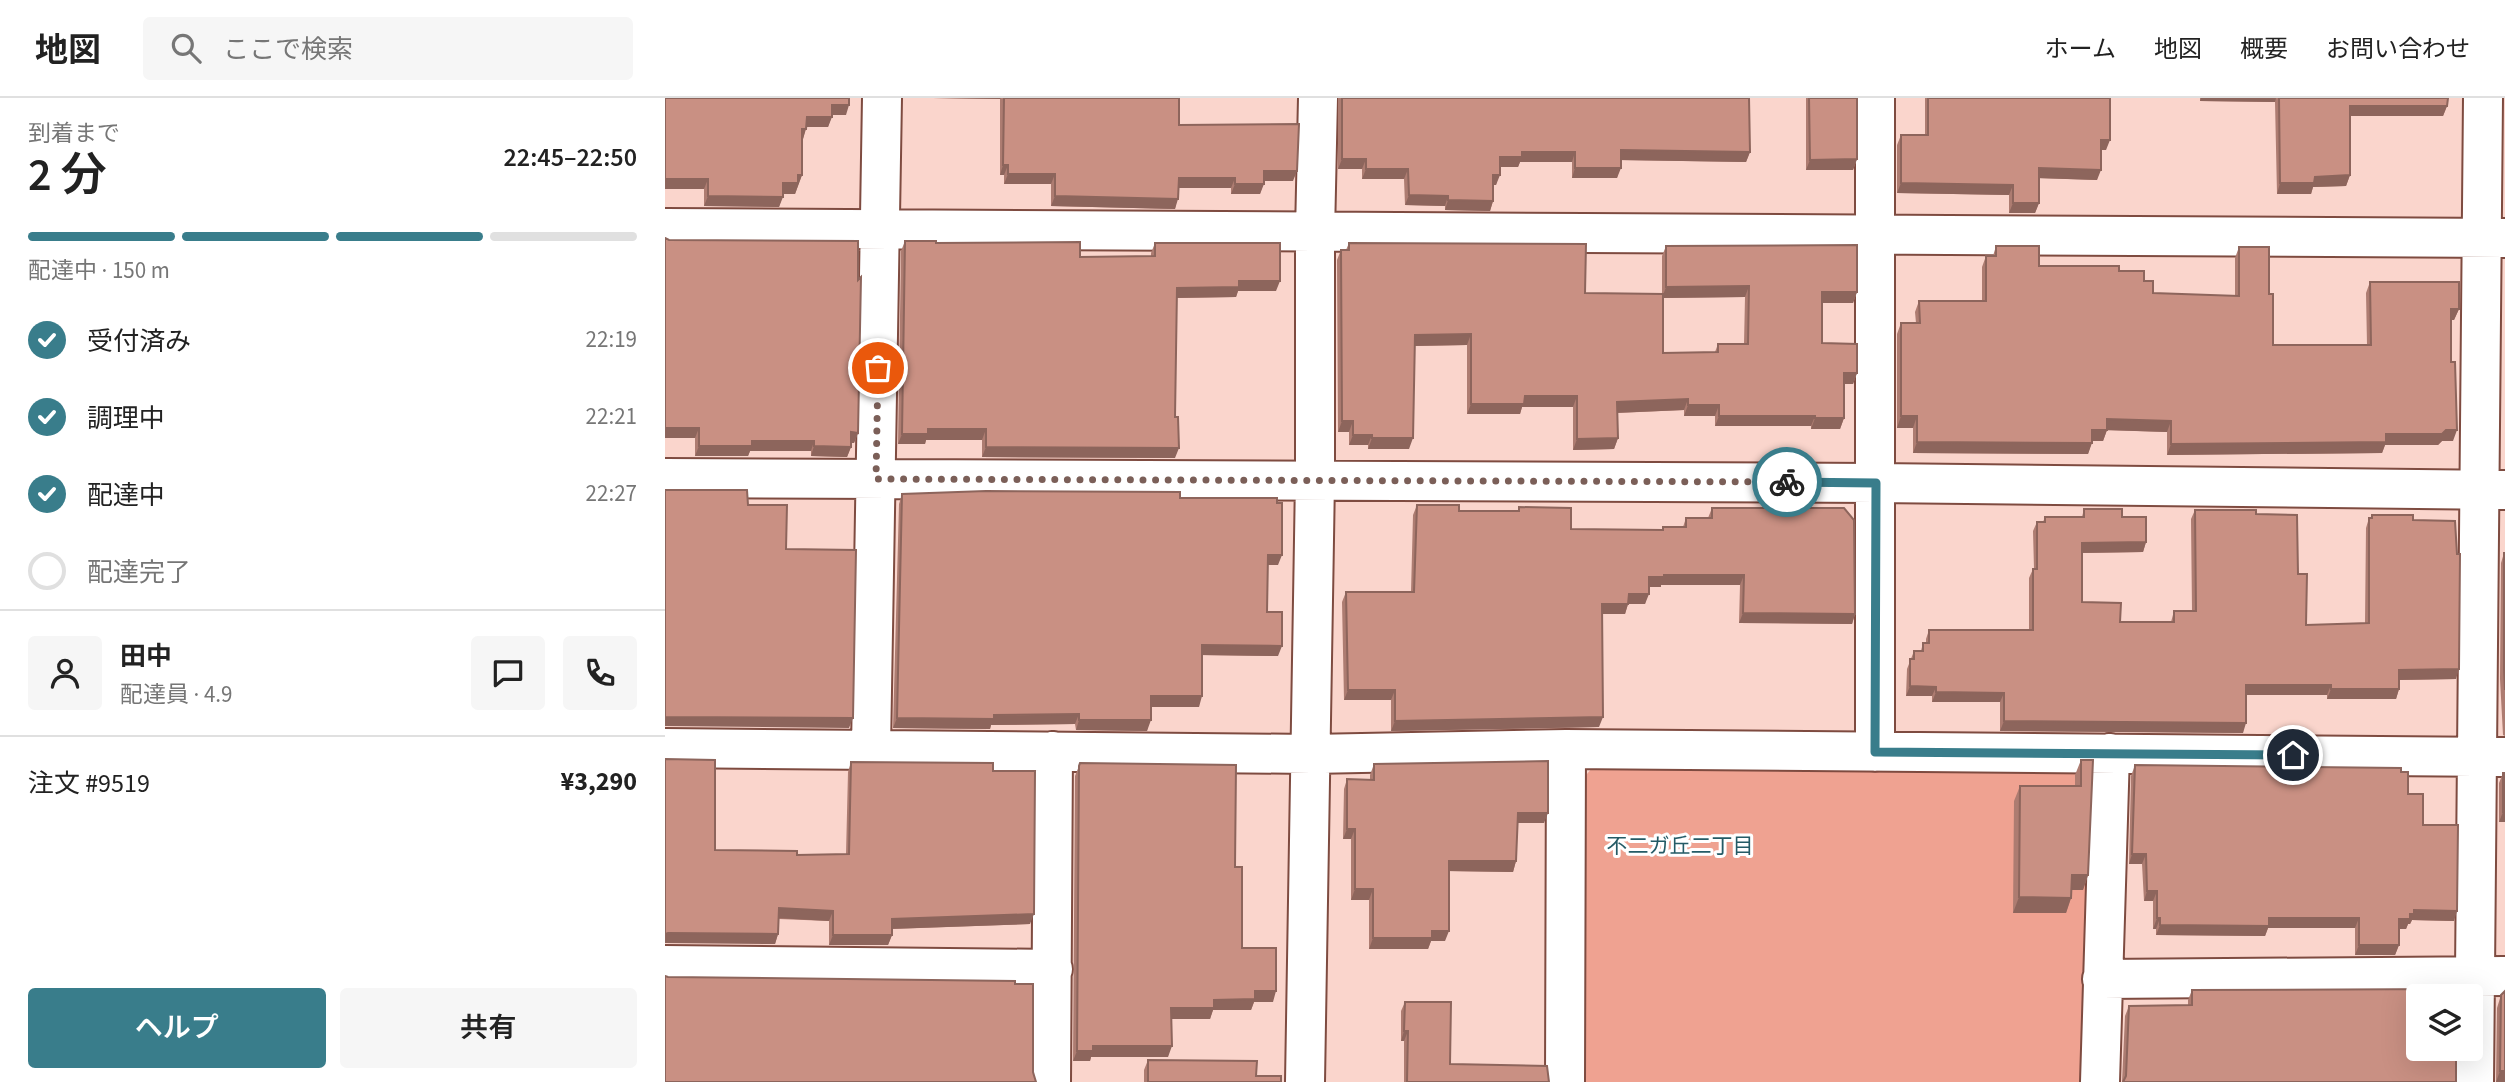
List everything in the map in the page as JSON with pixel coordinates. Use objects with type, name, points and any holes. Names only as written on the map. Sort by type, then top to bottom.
[{"type":"street","points":[[871,750],[882,98]]},
{"type":"street","points":[[1305,1082],[1318,98]]},
{"type":"street","points":[[1875,98],[1875,752]]},
{"type":"street","points":[[2474,1082],[2490,976],[2493,238],[2483,98]]},
{"type":"street","points":[[665,228],[2493,238]]},
{"type":"street","points":[[665,478],[1876,483],[2493,490]]},
{"type":"street","points":[[665,748],[1311,754],[1566,750],[2491,756]]},
{"type":"street","points":[[1565,1082],[1566,750]]},
{"type":"street","points":[[1051,1082],[1053,751]]},
{"type":"street","points":[[2101,1082],[2110,753]]},
{"type":"street","points":[[665,965],[1053,969]]},
{"type":"street","points":[[2102,979],[2490,976]]},
{"type":"shaded area","points":[[1592,768],[2080,772],[2091,783],[2086,1082],[1581,1082],[1582,780]]},
{"type":"building","points":[[665,98],[849,98],[849,105],[832,105],[832,117],[807,117],[806,129],[802,129],[802,175],[798,175],[798,183],[783,183],[783,197],[708,196],[708,179],[665,179]]},
{"type":"building","points":[[1004,98],[1179,98],[1179,125],[1299,124],[1297,171],[1264,171],[1264,184],[1235,184],[1235,178],[1179,178],[1178,199],[1055,196],[1055,174],[1008,174],[1008,165],[1003,165]]},
{"type":"building","points":[[1342,98],[1749,98],[1750,152],[1621,150],[1621,168],[1575,168],[1575,152],[1522,152],[1522,157],[1500,157],[1500,175],[1493,175],[1493,201],[1448,200],[1448,196],[1409,195],[1408,169],[1366,169],[1366,159],[1342,159]]},
{"type":"building","points":[[1809,98],[1857,98],[1857,159],[1810,160]]},
{"type":"building","points":[[1928,98],[2110,98],[2110,140],[2101,140],[2101,170],[2039,168],[2039,203],[2013,203],[2013,185],[1901,183],[1901,135],[1928,135]]},
{"type":"building","points":[[2279,98],[2448,98],[2447,106],[2350,106],[2350,175],[2315,177],[2314,183],[2280,183]]},
{"type":"building","points":[[665,238],[858,241],[858,280],[861,277],[858,433],[851,432],[851,447],[814,446],[814,441],[752,441],[752,446],[699,446],[699,428],[665,428]]},
{"type":"building","points":[[905,241],[1080,242],[1080,257],[1155,256],[1155,243],[1280,243],[1280,281],[1239,281],[1239,287],[1177,288],[1175,417],[1178,417],[1179,448],[986,447],[986,429],[928,429],[928,434],[902,434]]},
{"type":"building","points":[[1349,243],[1586,244],[1585,293],[1663,294],[1663,353],[1718,352],[1718,344],[1748,344],[1749,286],[1666,287],[1666,246],[1857,245],[1857,292],[1822,292],[1822,343],[1857,344],[1857,373],[1844,373],[1844,418],[1719,416],[1719,405],[1688,405],[1688,399],[1617,402],[1618,438],[1577,439],[1577,396],[1525,396],[1524,404],[1471,404],[1471,334],[1415,335],[1413,438],[1353,435],[1353,421],[1342,421],[1341,250],[1349,250]]},
{"type":"building","points":[[1996,246],[2039,246],[2039,266],[2119,266],[2119,271],[2144,271],[2144,281],[2153,281],[2153,293],[2239,296],[2239,247],[2269,247],[2273,345],[2371,345],[2370,282],[2459,282],[2459,309],[2451,309],[2451,362],[2455,362],[2457,430],[2446,430],[2442,434],[2386,434],[2386,442],[2171,444],[2171,421],[2107,419],[2107,430],[2092,430],[2092,443],[1917,442],[1917,416],[1901,416],[1901,323],[1920,323],[1919,301],[1986,301],[1986,256],[1996,256]]},
{"type":"building","points":[[665,490],[747,490],[748,505],[787,505],[786,549],[856,550],[853,718],[665,717]]},
{"type":"building","points":[[986,491],[1180,492],[1180,498],[1277,498],[1277,503],[1282,503],[1282,555],[1268,555],[1267,612],[1282,612],[1282,646],[1202,645],[1202,696],[1151,696],[1151,720],[1079,720],[1079,714],[994,715],[994,719],[897,718],[902,494]]},
{"type":"building","points":[[1417,505],[1459,505],[1459,511],[1519,511],[1519,507],[1571,508],[1571,529],[1663,530],[1663,527],[1686,527],[1686,518],[1712,518],[1712,508],[1844,508],[1854,520],[1855,614],[1743,613],[1744,575],[1649,577],[1649,594],[1629,594],[1628,604],[1602,604],[1603,717],[1395,721],[1395,690],[1348,690],[1346,592],[1414,592]]},
{"type":"building","points":[[2084,509],[2122,509],[2122,517],[2146,517],[2146,542],[2082,543],[2082,602],[2121,603],[2120,622],[2174,622],[2174,611],[2196,611],[2195,510],[2256,510],[2256,514],[2297,515],[2298,574],[2307,574],[2306,625],[2369,623],[2369,518],[2372,518],[2372,515],[2413,515],[2413,520],[2455,521],[2457,554],[2460,554],[2459,669],[2399,670],[2399,689],[2331,689],[2331,685],[2246,685],[2246,723],[2004,721],[2004,693],[1936,692],[1936,687],[1910,686],[1910,659],[1914,659],[1914,651],[1923,651],[1923,643],[1929,643],[1929,630],[2033,630],[2033,569],[2037,569],[2037,522],[2045,522],[2045,517],[2084,517]]},
{"type":"building","points":[[2505,553],[2505,690],[2504,669]]},
{"type":"building","points":[[665,759],[715,760],[715,850],[797,851],[797,855],[849,854],[851,762],[993,763],[993,771],[1035,771],[1034,914],[892,919],[892,935],[833,935],[833,911],[779,908],[778,934],[665,934]]},
{"type":"building","points":[[2081,760],[2093,760],[2088,875],[2072,875],[2071,898],[2019,897],[2020,786],[2081,786]]},
{"type":"building","points":[[1548,761],[1548,813],[1518,813],[1516,861],[1449,861],[1449,931],[1432,931],[1432,938],[1373,938],[1373,889],[1355,889],[1355,829],[1347,829],[1347,779],[1374,780],[1374,764]]},
{"type":"building","points":[[1080,763],[1236,765],[1235,867],[1242,867],[1242,948],[1276,948],[1276,991],[1255,991],[1255,999],[1214,1000],[1214,1008],[1171,1008],[1172,1046],[1093,1046],[1093,1051],[1077,1051]]},
{"type":"building","points":[[2135,765],[2401,768],[2401,772],[2408,772],[2408,794],[2423,794],[2423,825],[2458,825],[2457,911],[2414,910],[2410,919],[2399,919],[2399,945],[2359,945],[2359,918],[2269,918],[2269,926],[2160,925],[2160,918],[2157,918],[2157,891],[2147,891],[2146,854],[2132,854]]},
{"type":"building","points":[[2505,773],[2505,812],[2503,812]]},
{"type":"building","points":[[665,976],[1015,981],[1015,984],[1033,984],[1033,1072],[1036,1082],[665,1082]]},
{"type":"building","points":[[2406,989],[2406,1061],[2456,1061],[2456,1082],[2123,1082],[2126,1076],[2129,1006],[2192,1005],[2192,990]]},
{"type":"building","points":[[2505,991],[2505,1071],[2500,1071],[2501,995]]},
{"type":"building","points":[[1405,1002],[1451,1002],[1450,1064],[1547,1066],[1549,1082],[1407,1082],[1408,1031],[1404,1031]]},
{"type":"building","points":[[1148,1060],[1257,1061],[1256,1076],[1281,1076],[1281,1082],[1148,1082]]},
{"type":"way so far","points":[[878,368],[876,479],[1787,482]]},
{"type":"district","name":"不二ガ丘二丁目","points":[[1680,846]]},
{"type":"route","points":[[1787,482],[1876,483],[1875,752],[2293,755]]}]
